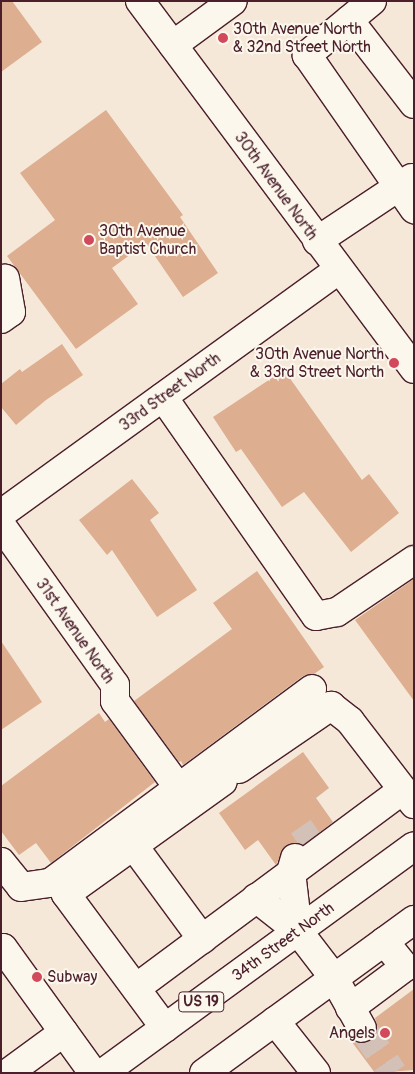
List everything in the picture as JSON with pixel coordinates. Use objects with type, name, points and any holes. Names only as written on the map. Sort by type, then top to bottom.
[{"type":"main road","name":"30th Avenue North","points":[[140,1],[338,270],[414,369]]},
{"type":"main road","points":[[173,45],[233,1]]},
{"type":"main road","points":[[318,241],[409,191],[307,55],[372,1]]},
{"type":"main road","points":[[350,20],[414,104]]},
{"type":"main road","name":"33rd Street North","points":[[1,514],[338,270]]},
{"type":"main road","points":[[1,319],[11,312],[5,279]]},
{"type":"main road","points":[[163,397],[316,616],[337,612],[414,560]]},
{"type":"main road","name":"31st Avenue North","points":[[1,525],[115,685],[115,701],[178,787]]},
{"type":"main road","points":[[1,862],[21,887],[50,883],[312,689]]},
{"type":"main road","points":[[136,988],[374,812],[408,797],[350,720],[332,706],[231,775],[66,894],[165,1028]]},
{"type":"main road","points":[[298,931],[291,872],[309,838],[350,809],[374,812]]},
{"type":"main road","points":[[133,845],[202,939]]},
{"type":"main road","name":"34th Street North","points":[[103,1073],[414,846]]},
{"type":"main road","points":[[256,898],[298,931],[334,978],[356,1018],[405,967],[384,941]]},
{"type":"main road","points":[[204,1073],[414,920]]},
{"type":"main road","points":[[1,949],[3,948],[93,1073]]},
{"type":"main road","points":[[276,1021],[300,1062],[316,1073]]},
{"type":"main road","points":[[8,1073],[64,1032]]},
{"type":"building","points":[[1,1],[12,1],[42,42],[1,72]]},
{"type":"building","name":"30th Avenue Baptist Church","points":[[106,110],[183,215],[180,217],[218,273],[183,297],[146,243],[112,268],[138,304],[76,349],[7,256],[55,220],[20,173]]},
{"type":"building","points":[[62,344],[83,375],[46,400],[16,425],[1,407],[1,384],[20,369],[22,372]]},
{"type":"building","points":[[284,370],[362,480],[369,474],[399,513],[351,552],[304,492],[282,507],[241,449],[236,452],[213,417]]},
{"type":"building","points":[[132,479],[159,513],[150,520],[197,590],[157,617],[112,550],[107,555],[79,520]]},
{"type":"building","points":[[257,571],[324,667],[314,674],[303,676],[183,765],[134,701],[232,629],[213,603]]},
{"type":"building","points":[[414,579],[414,701],[355,620]]},
{"type":"building","points":[[1,641],[42,702],[1,730]]},
{"type":"building","points":[[99,713],[105,722],[109,719],[155,782],[51,863],[36,843],[19,855],[1,831],[1,786]]},
{"type":"building","points":[[303,752],[329,788],[316,798],[333,822],[303,845],[292,843],[285,846],[276,865],[258,840],[245,850],[219,813]]},
{"type":"building","name":"Angels","points":[[414,989],[414,1070],[375,1073],[349,1038],[361,1044],[370,1041],[376,1036],[378,1029],[375,1018]]},
{"type":"tunnel","points":[[299,845],[319,831]]},
{"type":"tunnel","points":[[362,1028],[393,1073]]},
{"type":"place","name":"30th Avenue North & 32nd Street North","points":[[223,38]]},
{"type":"place","name":"30th Avenue Baptist Church","points":[[89,240]]},
{"type":"place","name":"30th Avenue North & 33rd Street North","points":[[394,363]]},
{"type":"place","name":"Subway","points":[[37,977]]},
{"type":"place","name":"Angels","points":[[385,1033]]}]
